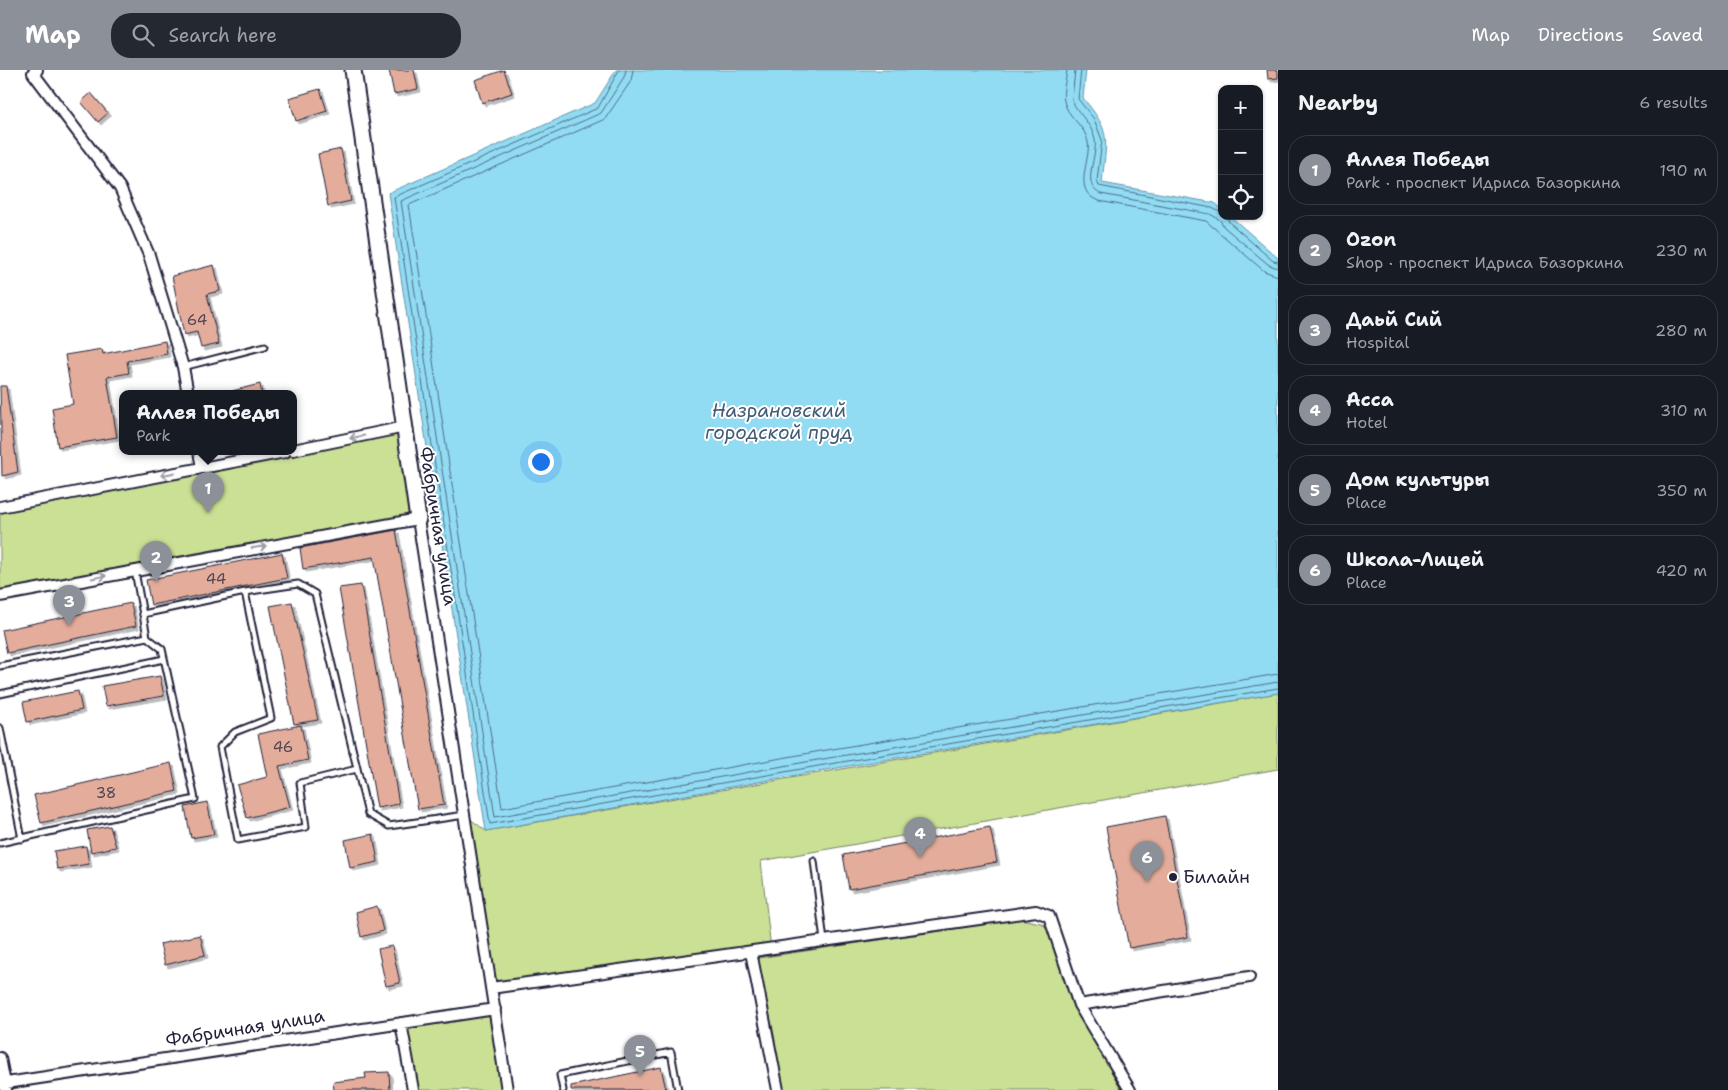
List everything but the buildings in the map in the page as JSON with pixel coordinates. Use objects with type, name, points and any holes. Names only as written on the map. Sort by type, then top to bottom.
[{"type":"street","points":[[37,70],[33,73],[120,188],[149,255],[183,367],[187,390]]},
{"type":"street","name":"Фабричная улица","points":[[353,70],[404,428],[508,1090]]},
{"type":"street","points":[[297,449],[404,428]]},
{"type":"street","points":[[200,455],[202,467]]},
{"type":"street","points":[[0,507],[268,455]]},
{"type":"street","points":[[0,596],[134,570],[418,520]]},
{"type":"street","points":[[491,988],[1036,911],[1049,916],[1080,1005],[1130,1090]]},
{"type":"street","points":[[751,952],[778,1090]]},
{"type":"street","points":[[1080,1005],[1249,977]]},
{"type":"street","name":"Фабричная улица","points":[[4,1086],[495,1008]]},
{"type":"street","points":[[401,1023],[413,1090]]},
{"type":"street","points":[[0,1058],[4,1086]]},
{"type":"lane","points":[[183,367],[265,346]]},
{"type":"lane","points":[[0,843],[194,799],[162,649],[147,637],[134,570]]},
{"type":"lane","points":[[143,614],[245,592],[298,584],[315,594],[368,814],[389,826],[465,815]]},
{"type":"lane","points":[[245,592],[272,718],[235,732],[220,748],[238,840],[306,827],[300,783],[357,769]]},
{"type":"lane","points":[[0,666],[147,637]]},
{"type":"lane","points":[[0,694],[164,659]]},
{"type":"lane","points":[[0,728],[22,839]]},
{"type":"lane","points":[[814,861],[824,941]]},
{"type":"lane","points":[[563,1090],[560,1075],[671,1052],[678,1090]]},
{"type":"green space","points":[[405,427],[418,519],[0,596],[0,506],[261,455],[297,455],[297,448]]},
{"type":"green space","points":[[1278,693],[1278,769],[761,861],[771,949],[491,988],[465,815],[486,831]]},
{"type":"green space","points":[[1020,919],[1041,923],[1048,928],[1054,940],[1071,1002],[1122,1090],[783,1090],[758,958]]},
{"type":"green space","points":[[495,1009],[507,1090],[413,1090],[401,1023]]},
{"type":"water","name":"Назрановский городской пруд","points":[[616,70],[1086,70],[1083,98],[1099,120],[1105,138],[1106,146],[1102,183],[1215,203],[1218,206],[1218,220],[1235,220],[1278,258],[1278,693],[825,770],[486,831],[388,193],[595,103]]},
{"type":"place","name":"Аллея Победы","points":[[208,513]]},
{"type":"place","name":"Ozon","points":[[156,582]]},
{"type":"place","name":"Даьй Сий","points":[[69,626]]},
{"type":"place","name":"Асса","points":[[920,858]]},
{"type":"place","name":"Билайн","points":[[1173,877]]},
{"type":"place","name":"Школа-Лицей","points":[[1147,882]]},
{"type":"place","name":"Дом культуры","points":[[640,1076]]}]
